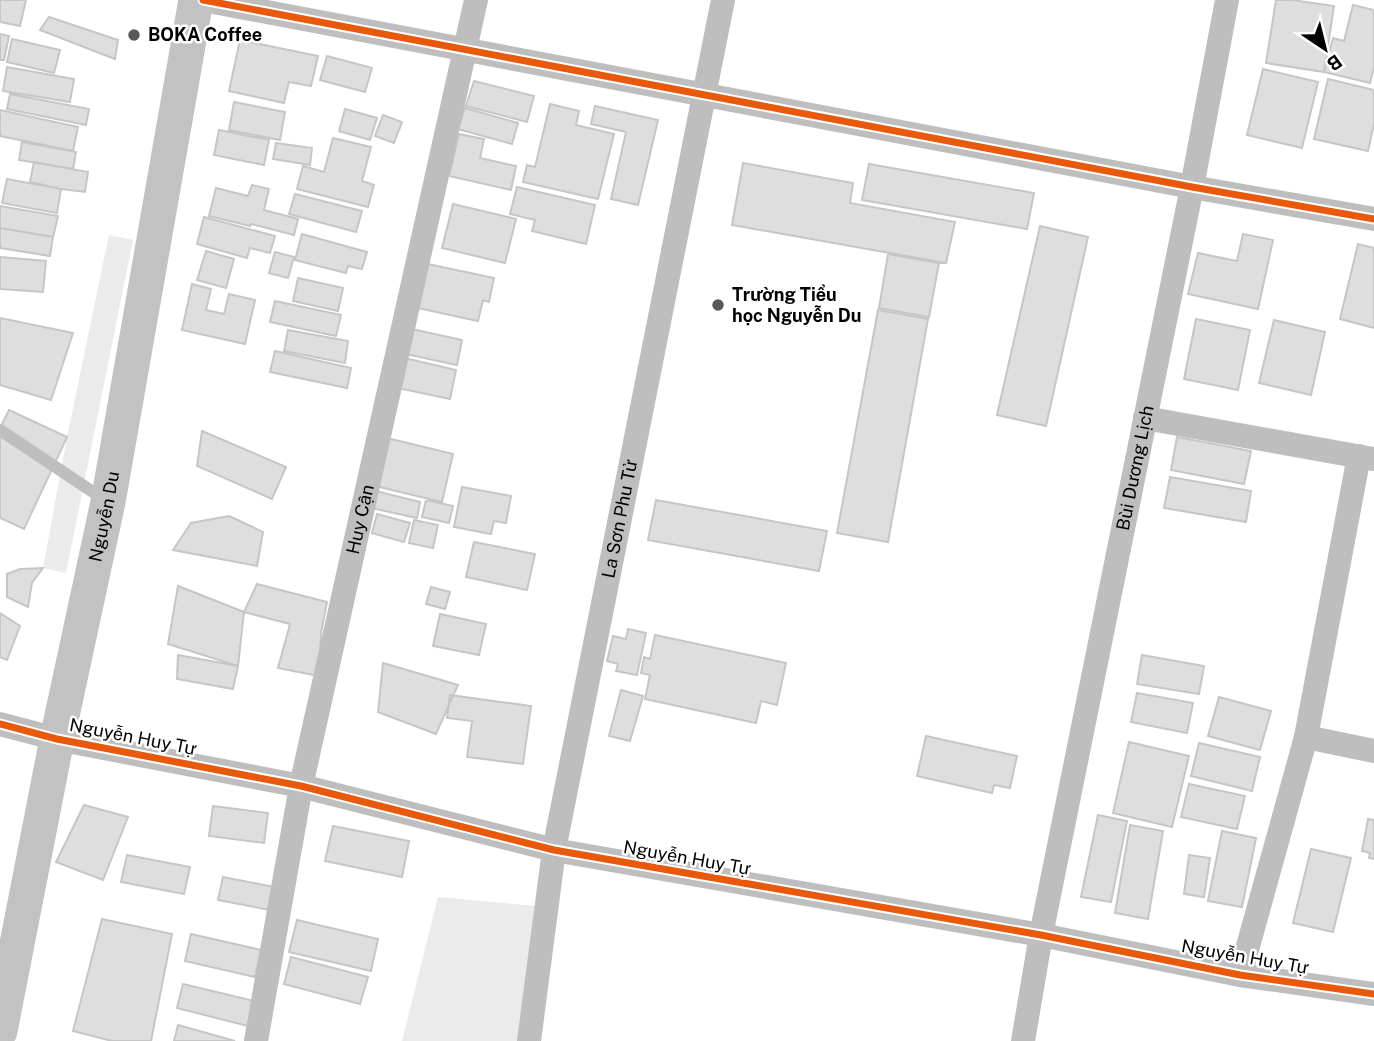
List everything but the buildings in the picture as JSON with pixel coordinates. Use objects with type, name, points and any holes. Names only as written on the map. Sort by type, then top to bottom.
[{"type":"main road","name":"Nguyễn Du","points":[[0,1031],[5,983],[108,502],[196,0]]},
{"type":"street","points":[[203,0],[1374,219]]},
{"type":"street","name":"Huy Cận","points":[[256,1041],[301,786],[476,0]]},
{"type":"street","name":"La Sơn Phu Tử","points":[[529,1041],[554,850],[723,0]]},
{"type":"street","name":"Bùi Dương Lịch","points":[[1023,1041],[1041,935],[1192,187],[1227,0]]},
{"type":"street","points":[[1145,418],[1366,458],[1306,737],[1240,975]]},
{"type":"street","name":"Nguyễn Huy Tự","points":[[0,723],[57,739],[301,786],[554,850],[1041,935],[1240,975],[1374,993]]},
{"type":"street","points":[[1306,737],[1374,751]]},
{"type":"lane","points":[[0,430],[108,502]]},
{"type":"shaded area","points":[[109,235],[133,240],[66,573],[43,568]]},
{"type":"shaded area","points":[[438,897],[547,907],[525,1041],[402,1041]]},
{"type":"cycle path","points":[[203,0],[1374,219]]},
{"type":"cycle path","points":[[0,724],[57,739],[301,786],[554,850],[1041,935],[1240,975],[1374,994]]},
{"type":"place","name":"BOKA Coffee","points":[[134,35]]},
{"type":"place","name":"Trường Tiểu học Nguyễn Du","points":[[718,305]]}]
